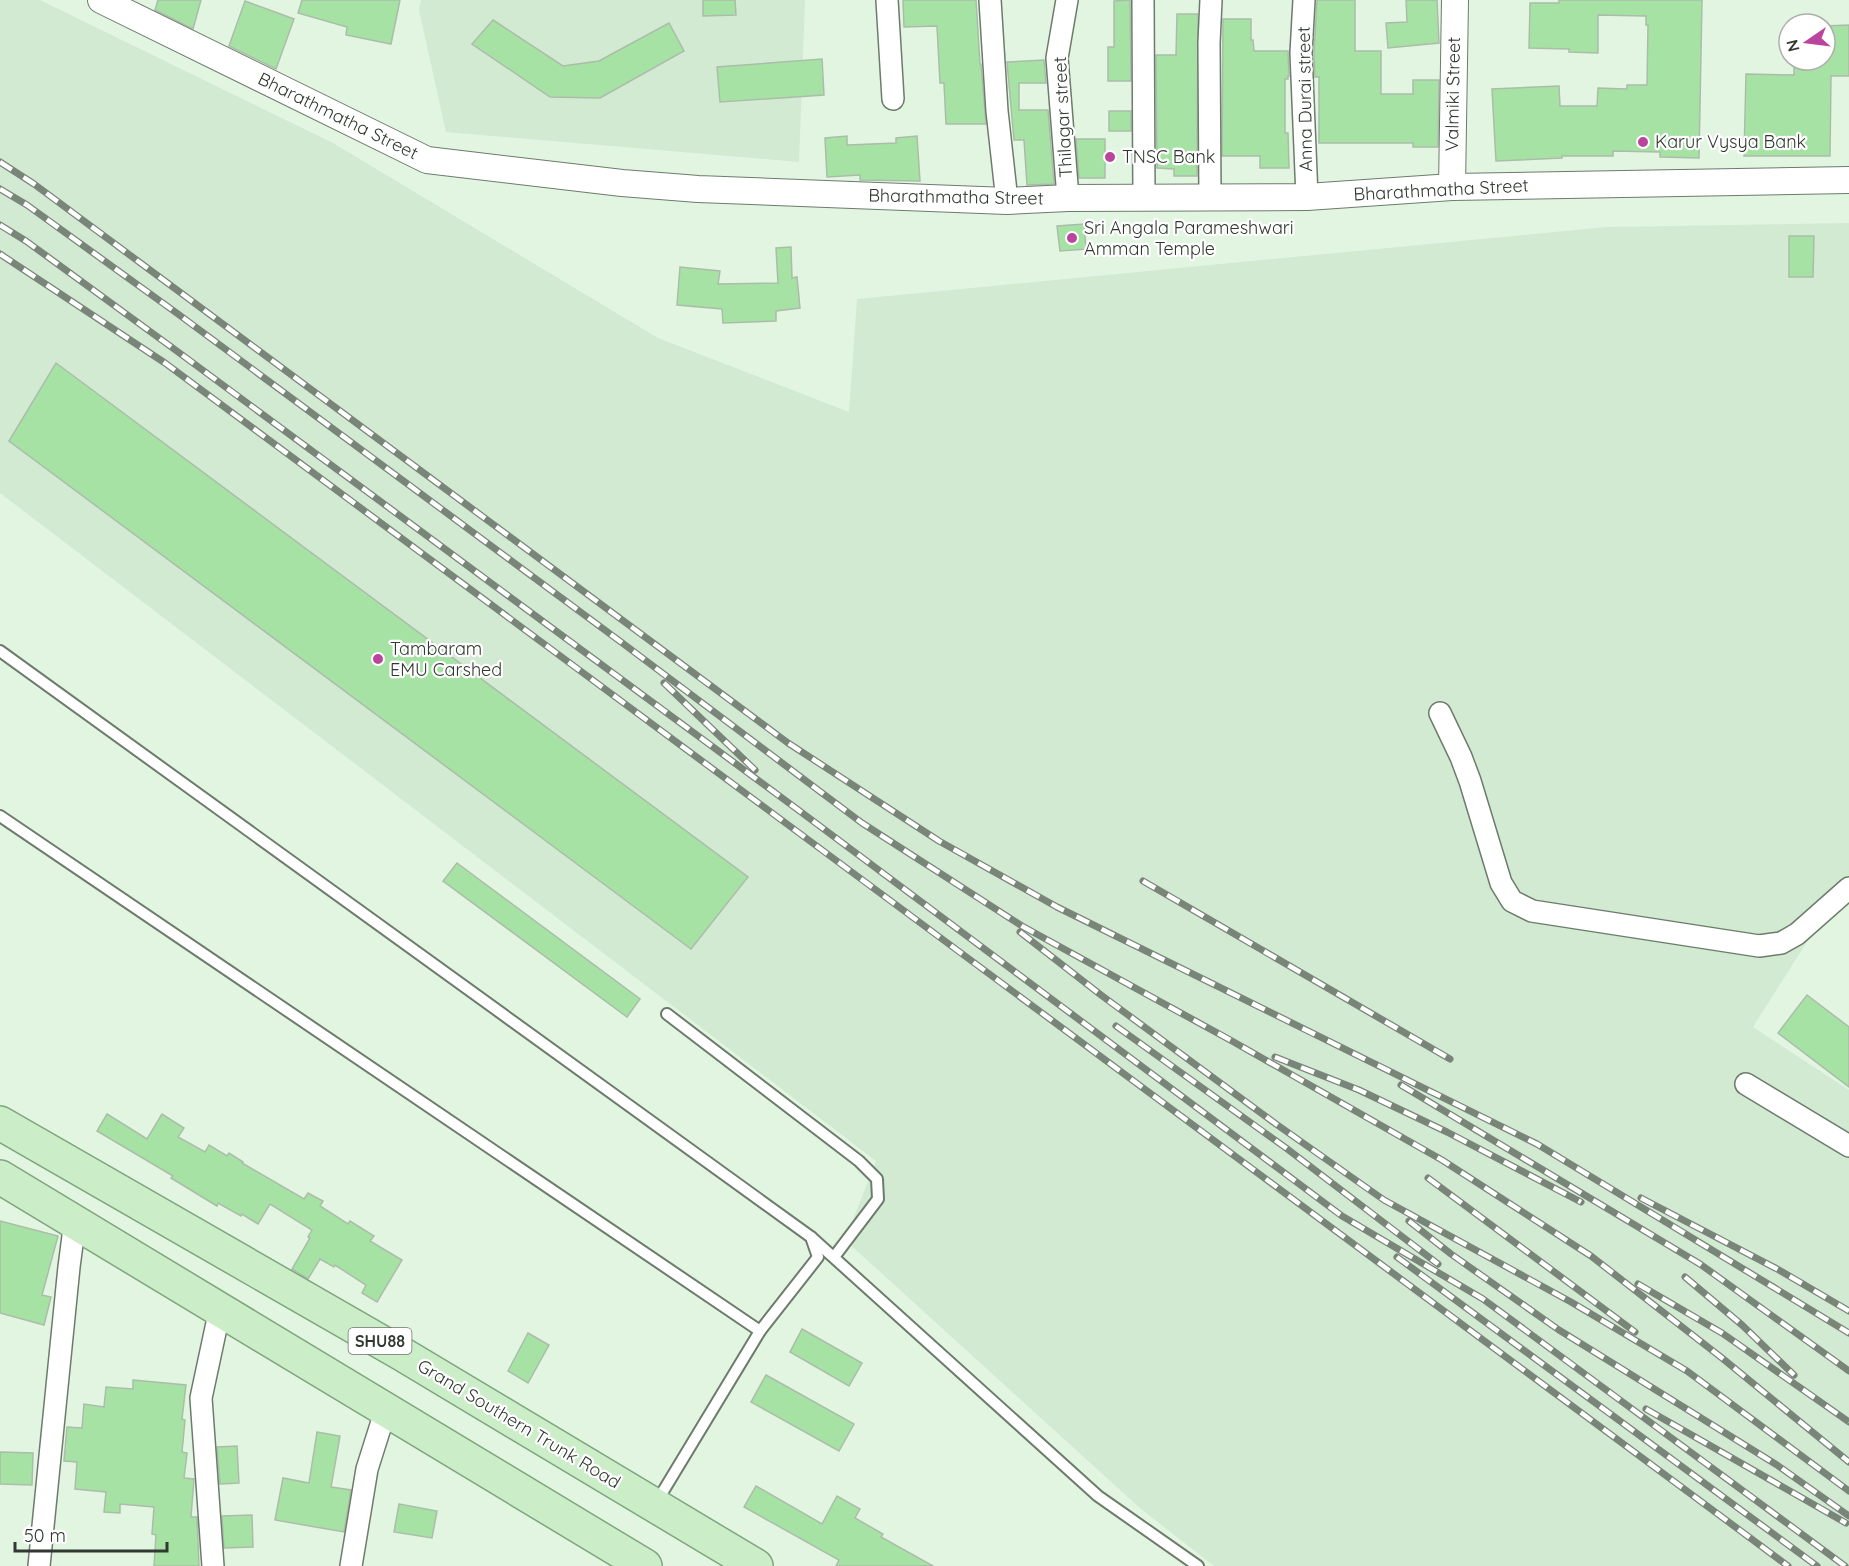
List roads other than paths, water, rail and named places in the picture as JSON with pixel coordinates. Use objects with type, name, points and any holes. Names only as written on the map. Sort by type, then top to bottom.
[{"type":"main road","name":"Grand Southern Trunk Road","points":[[0,1123],[402,1354],[756,1566]]},
{"type":"main road","points":[[0,1177],[386,1409],[634,1563]]},
{"type":"street","name":"Bharathmatha Street","points":[[101,0],[427,160],[622,183],[698,189],[1007,201],[1068,198],[1307,197],[1452,188],[1849,180]]},
{"type":"street","points":[[887,0],[893,99]]},
{"type":"street","points":[[990,0],[997,111],[1007,201]]},
{"type":"street","name":"Thilagar street","points":[[1067,0],[1057,58],[1068,198]]},
{"type":"street","points":[[1143,0],[1144,199]]},
{"type":"street","points":[[1210,197],[1211,0]]},
{"type":"street","name":"Anna Durai street","points":[[1304,0],[1301,53],[1307,197]]},
{"type":"street","name":"Valmiki Street","points":[[1452,188],[1455,0]]},
{"type":"street","points":[[1440,713],[1470,781],[1501,883],[1512,901],[1532,911],[1759,946],[1780,943],[1797,934],[1849,888]]},
{"type":"street","points":[[1746,1084],[1849,1146]]},
{"type":"street","points":[[39,1566],[75,1221]]},
{"type":"street","points":[[213,1566],[201,1398],[220,1309]]},
{"type":"street","points":[[351,1566],[368,1469],[386,1409]]},
{"type":"lane","points":[[0,651],[811,1237],[1098,1496],[1198,1566]]},
{"type":"lane","points":[[0,816],[760,1331]]},
{"type":"lane","points":[[667,1014],[859,1161],[876,1179],[878,1199],[834,1257]]},
{"type":"lane","points":[[655,1506],[760,1331],[818,1257],[811,1237]]},
{"type":"railway","points":[[0,162],[34,184],[788,743],[939,841],[1057,907],[1537,1144],[1849,1333]]},
{"type":"railway","points":[[0,189],[27,205],[178,314],[862,823],[1022,926],[1442,1160],[1591,1256],[1722,1358],[1849,1462]]},
{"type":"railway","points":[[0,225],[26,241],[170,346],[797,809],[1342,1216],[1483,1299],[1845,1566]]},
{"type":"railway","points":[[0,254],[165,363],[1788,1566]]},
{"type":"railway","points":[[664,683],[755,770]]},
{"type":"railway","points":[[1143,881],[1450,1059]]},
{"type":"railway","points":[[1020,932],[1276,1124],[1384,1200],[1571,1302],[1687,1371],[1849,1491]]},
{"type":"railway","points":[[1116,1026],[1286,1148],[1438,1264]]},
{"type":"railway","points":[[1275,1057],[1359,1090],[1447,1132],[1581,1202]]},
{"type":"railway","points":[[1401,1085],[1700,1264],[1849,1371]]},
{"type":"railway","points":[[1428,1178],[1635,1332]]},
{"type":"railway","points":[[1641,1198],[1779,1270],[1849,1311]]},
{"type":"railway","points":[[1409,1221],[1451,1254],[1559,1330],[1777,1465],[1849,1516]]},
{"type":"railway","points":[[1397,1257],[1817,1566]]},
{"type":"railway","points":[[1685,1277],[1742,1325],[1794,1375]]},
{"type":"railway","points":[[1638,1284],[1722,1333],[1849,1422]]},
{"type":"railway","points":[[1646,1409],[1846,1523]]},
{"type":"place","name":"Karur Vysya Bank","points":[[1643,142]]},
{"type":"place","name":"TNSC Bank","points":[[1110,157]]},
{"type":"place","name":"Sri Angala Parameshwari Amman Temple","points":[[1072,238]]},
{"type":"place","name":"Tambaram EMU Carshed","points":[[378,659]]}]
